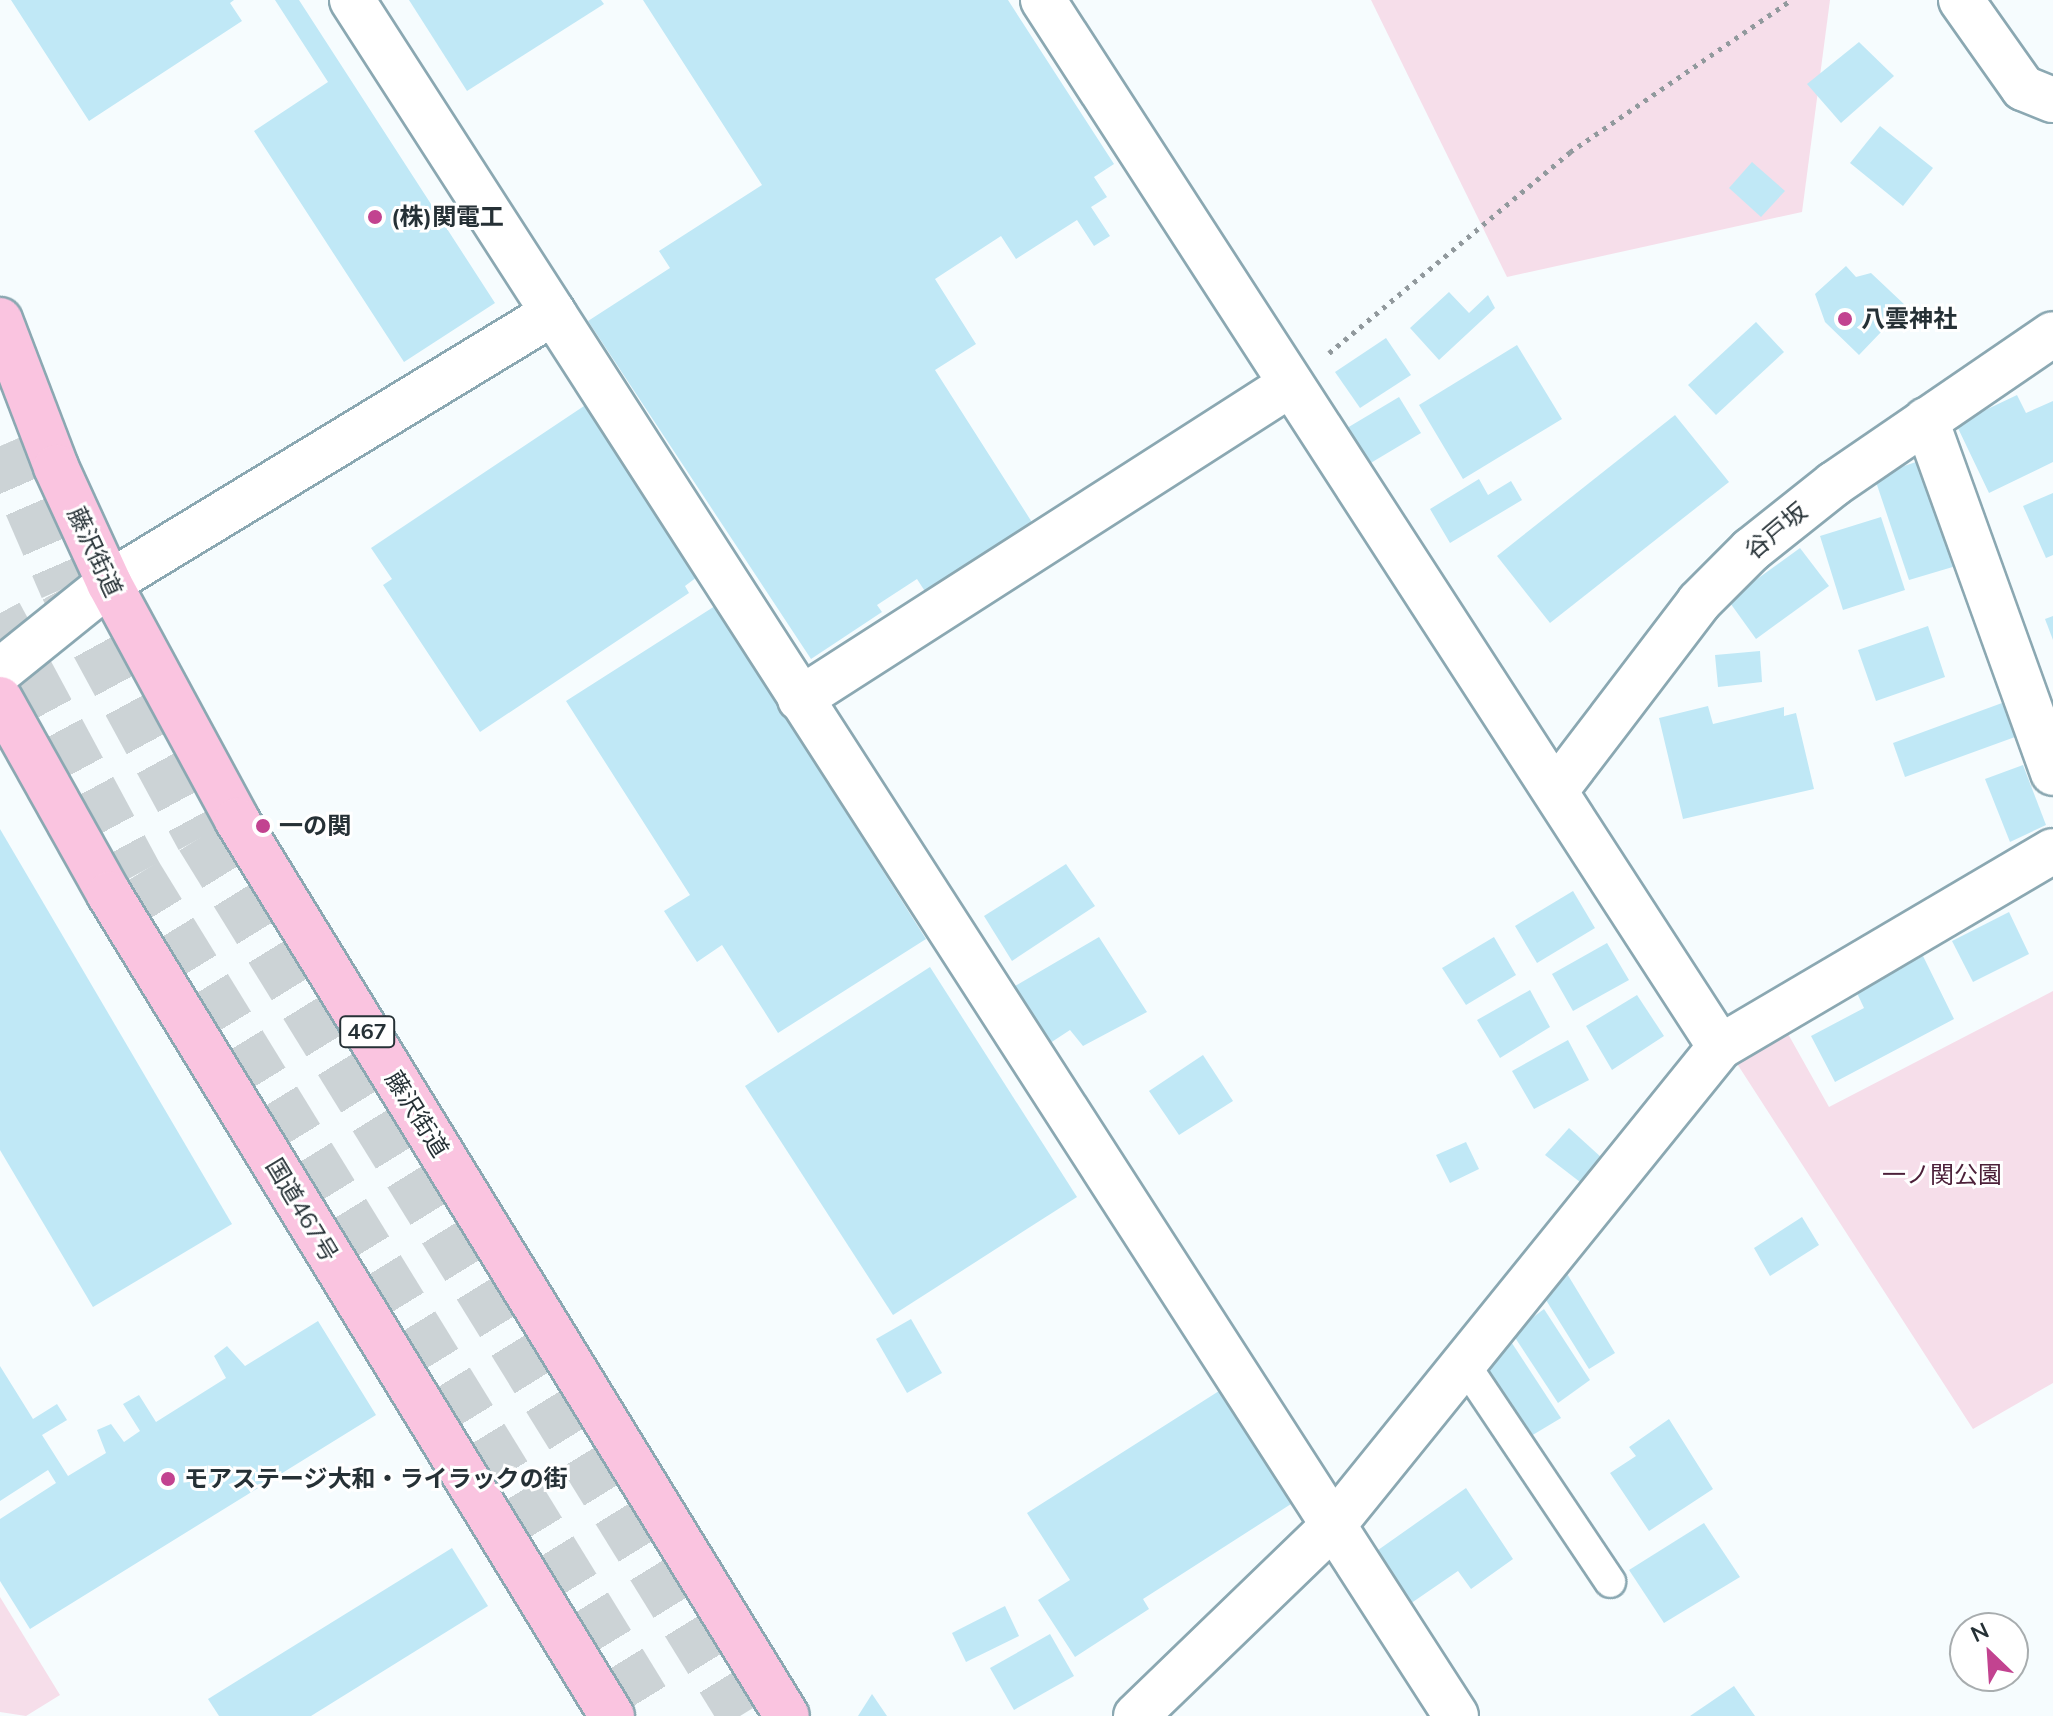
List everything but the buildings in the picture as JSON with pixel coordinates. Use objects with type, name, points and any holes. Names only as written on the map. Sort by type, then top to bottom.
[{"type":"highway","name":"藤沢街道","points":[[0,320],[56,467],[109,583],[237,820],[787,1716]]},
{"type":"highway","name":"国道467号","points":[[0,699],[109,894],[612,1716]]},
{"type":"street","points":[[352,0],[1331,1528],[1456,1716]]},
{"type":"street","points":[[1043,0],[1720,1047]]},
{"type":"street","points":[[1961,0],[2023,88],[2053,100]]},
{"type":"street","points":[[0,671],[109,583],[553,313]]},
{"type":"street","name":"谷戸坂","points":[[1556,790],[1699,602],[1751,550],[1926,420],[2053,334]]},
{"type":"street","points":[[800,699],[1291,384]]},
{"type":"street","points":[[1926,420],[2053,773]]},
{"type":"street","points":[[1136,1716],[1331,1528],[1720,1047],[2053,851]]},
{"type":"lane","points":[[1465,1365],[1610,1582]]},
{"type":"path","points":[[1291,384],[1570,152],[1791,0]]},
{"type":"green space","points":[[1371,0],[1830,0],[1802,212],[1507,277]]},
{"type":"green space","name":"一ノ関公園","points":[[2053,991],[2053,1383],[1973,1429],[1734,1059],[1783,1025],[1829,1107]]},
{"type":"green space","points":[[0,1597],[60,1695],[26,1716],[0,1712]]},
{"type":"tunnel","points":[[0,446],[62,589],[198,839],[740,1716]]},
{"type":"tunnel","points":[[0,613],[140,873],[658,1716]]},
{"type":"place","name":"(株)関電工","points":[[375,217]]},
{"type":"place","name":"八雲神社","points":[[1845,319]]},
{"type":"place","name":"一の関","points":[[263,826]]},
{"type":"place","name":"モアステージ大和・ライラックの街","points":[[168,1479]]}]
